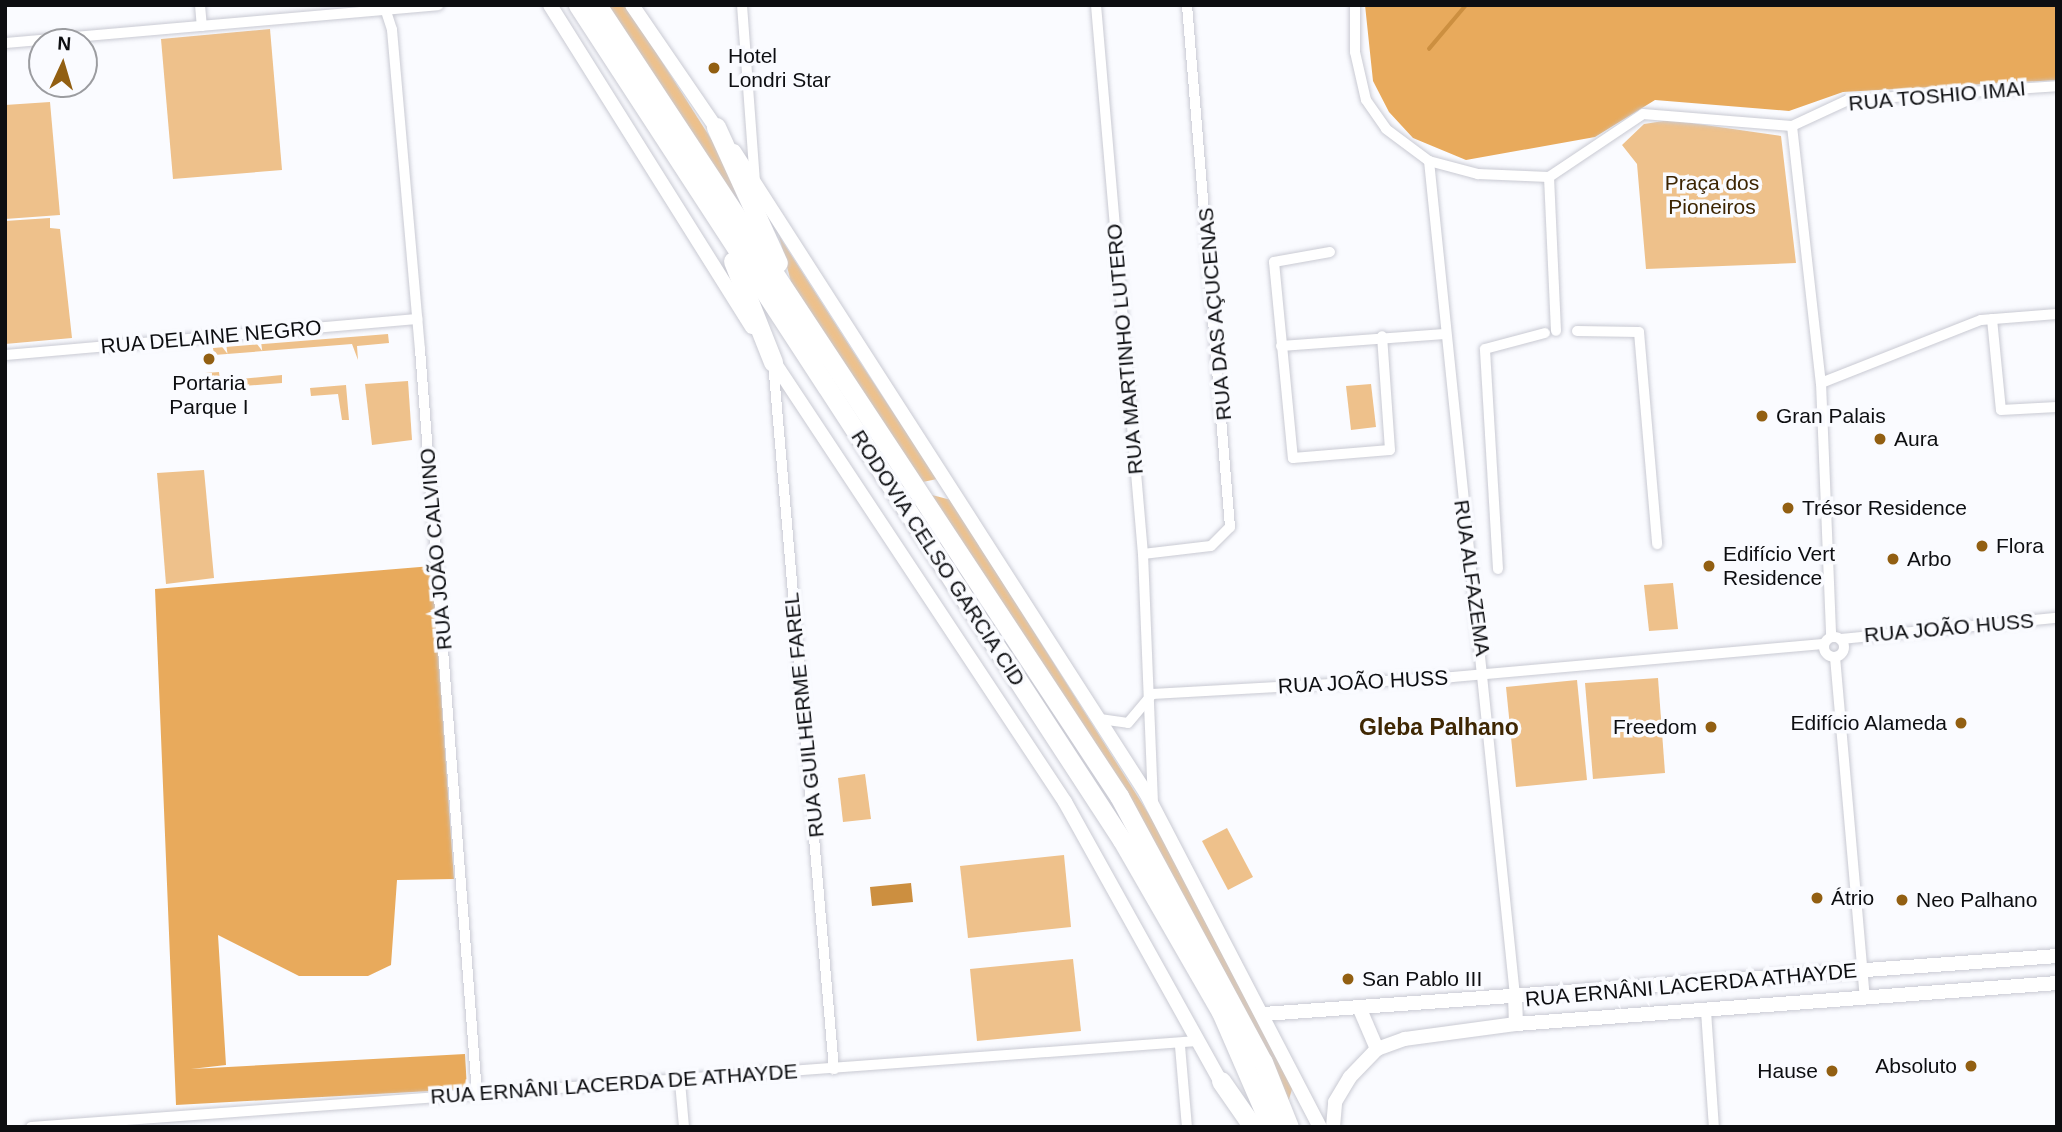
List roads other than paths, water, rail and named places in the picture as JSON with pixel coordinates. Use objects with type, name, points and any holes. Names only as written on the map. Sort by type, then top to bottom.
[{"type":"highway","name":"RODOVIA CELSO GARCIA CID","points":[[578,5],[1122,840],[1221,1012],[1271,1127]]},
{"type":"highway","name":"RODOVIA CELSO GARCIA CID","points":[[597,5],[1119,796],[1263,1062],[1289,1127]]},
{"type":"highway","points":[[716,127],[793,303]]},
{"type":"highway","points":[[717,220],[773,362]]},
{"type":"highway","points":[[1221,1081],[1253,1127]]},
{"type":"street","points":[[200,5],[202,26]]},
{"type":"street","points":[[5,43],[438,5]]},
{"type":"street","name":"RODOVIA CELSO GARCIA CID","points":[[550,5],[773,362],[1065,802],[1221,1081],[1240,1127]]},
{"type":"street","points":[[632,5],[755,180],[1153,805],[1264,1014],[1320,1127]]},
{"type":"street","points":[[742,5],[755,180]]},
{"type":"street","name":"RUA MARTINHO LUTERO","points":[[1096,5],[1143,554],[1152,694]]},
{"type":"street","name":"RUA DAS AÇUCENAS","points":[[1143,554],[1211,546],[1230,527],[1187,5]]},
{"type":"street","points":[[1355,5],[1355,52],[1366,100],[1386,130],[1429,161],[1478,174],[1549,177],[1550,332]]},
{"type":"street","name":"RUA JOÃO CALVINO","points":[[386,9],[417,319],[477,1094]]},
{"type":"street","name":"RUA TOSHIO IMAI","points":[[1549,177],[1643,114],[1791,126],[1848,100],[2057,86]]},
{"type":"street","points":[[1791,126],[1821,383],[1832,640],[1866,998]]},
{"type":"street","name":"RUA ALFAZEMA","points":[[1429,161],[1445,334],[1485,673],[1514,996]]},
{"type":"street","points":[[1330,252],[1274,262],[1292,457],[1377,453],[1391,444],[1382,335]]},
{"type":"street","points":[[1821,383],[1987,319],[2057,314]]},
{"type":"street","name":"RUA DELAINE NEGRO","points":[[5,355],[417,319]]},
{"type":"street","points":[[1987,319],[2001,410],[2057,407]]},
{"type":"street","points":[[1498,569],[1485,349],[1550,332],[1639,332],[1657,544]]},
{"type":"street","points":[[1281,346],[1382,335],[1445,334]]},
{"type":"street","name":"RUA GUILHERME FAREL","points":[[773,362],[834,1069]]},
{"type":"street","name":"RUA JOÃO HUSS","points":[[1152,694],[1485,673],[2057,618]]},
{"type":"street","points":[[1832,640],[1844,652],[1835,657]]},
{"type":"street","points":[[1100,719],[1128,723],[1152,694]]},
{"type":"street","points":[[1152,694],[1153,805]]},
{"type":"street","name":"RUA ERNÂNI LACERDA ATHAYDE","points":[[2057,957],[1514,996],[1516,1024],[2057,983]]},
{"type":"street","points":[[1264,1014],[1514,996]]},
{"type":"street","points":[[1359,1007],[1377,1049]]},
{"type":"street","points":[[1706,1011],[1714,1127]]},
{"type":"street","points":[[1333,1127],[1335,1102],[1377,1049],[1405,1039],[1516,1024]]},
{"type":"street","name":"RUA ERNÂNI LACERDA DE ATHAYDE","points":[[31,1127],[680,1082],[1180,1045],[1197,1041]]},
{"type":"street","points":[[1180,1045],[1187,1127]]},
{"type":"street","points":[[680,1082],[684,1127]]},
{"type":"waterway","points":[[1429,49],[1466,5]]},
{"type":"waterway","points":[[1739,5],[1806,5]]},
{"type":"place","name":"Hotel Londri Star","points":[[714,68]]},
{"type":"place","name":"Portaria Parque I","points":[[209,359]]},
{"type":"place","name":"Gran Palais","points":[[1762,416]]},
{"type":"place","name":"Aura","points":[[1880,439]]},
{"type":"place","name":"Trésor Residence","points":[[1788,508]]},
{"type":"place","name":"Flora","points":[[1982,546]]},
{"type":"place","name":"Arbo","points":[[1893,559]]},
{"type":"place","name":"Edifício Vert Residence","points":[[1709,566]]},
{"type":"place","name":"Edifício Alameda","points":[[1961,723]]},
{"type":"place","name":"Freedom","points":[[1711,727]]},
{"type":"place","name":"Átrio","points":[[1817,898]]},
{"type":"place","name":"Neo Palhano","points":[[1902,900]]},
{"type":"place","name":"San Pablo III","points":[[1348,979]]},
{"type":"place","name":"Absoluto","points":[[1971,1066]]},
{"type":"place","name":"Hause","points":[[1832,1071]]},
{"type":"district","name":"Gleba Palhano","points":[[1439,727]]},
{"type":"park label","name":"Praça dos Pioneiros","points":[[1712,195]]}]
